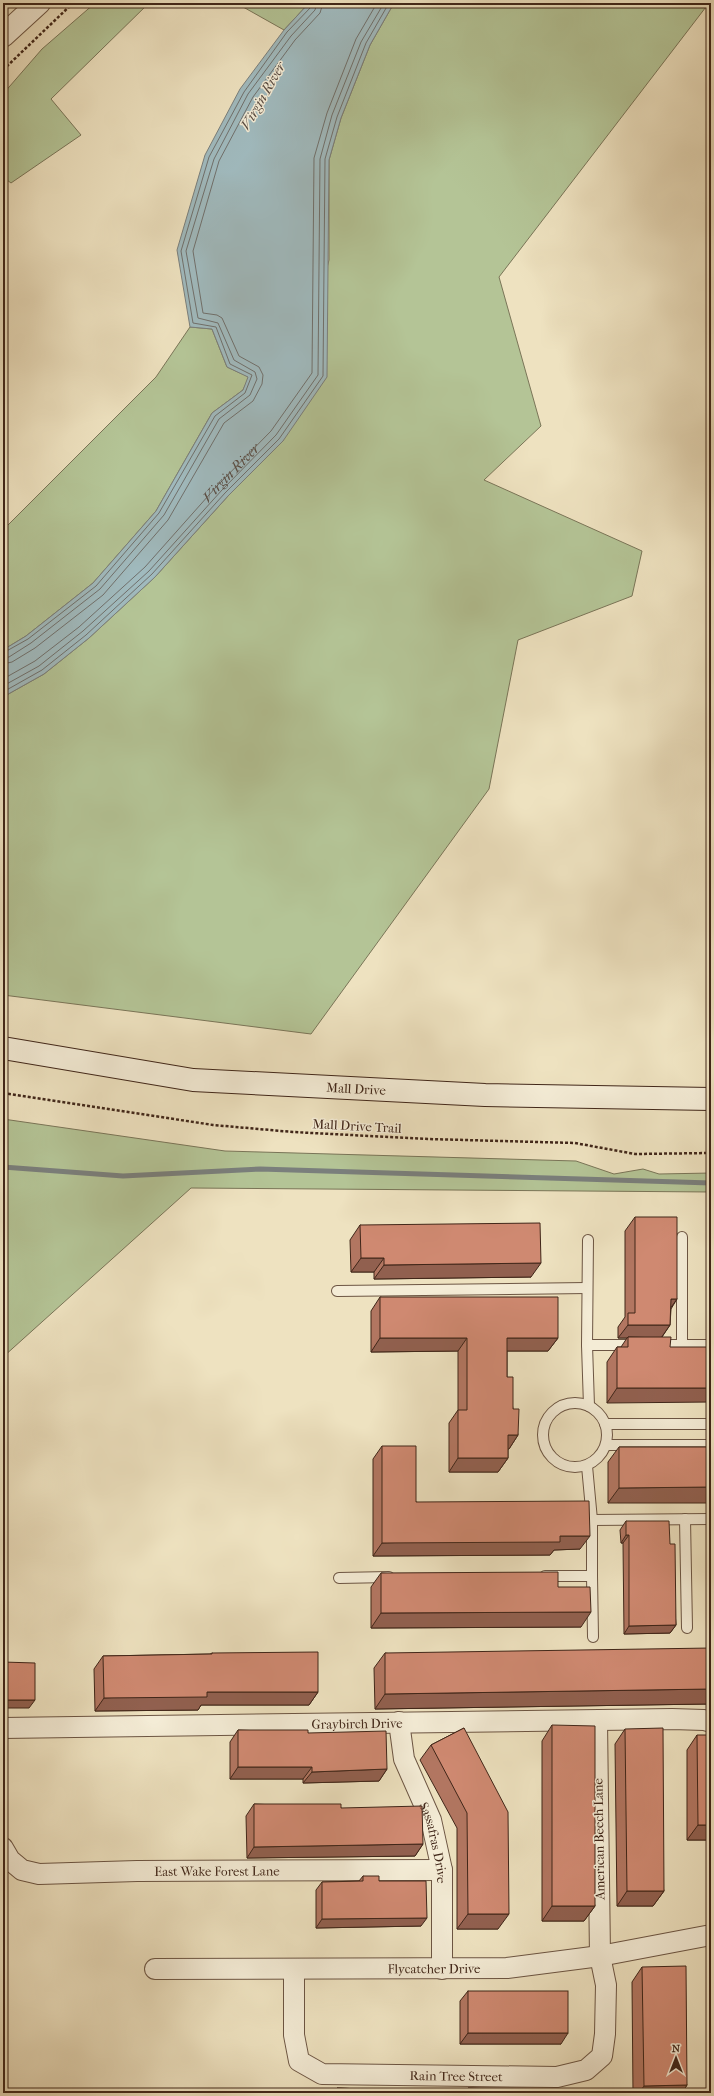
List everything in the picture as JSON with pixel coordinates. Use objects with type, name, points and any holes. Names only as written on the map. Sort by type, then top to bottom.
[{"type":"main road","points":[[3,36],[39,3]]},
{"type":"main road","name":"Mall Drive","points":[[3,1048],[193,1080],[486,1095],[711,1099]]},
{"type":"street","name":"Graybirch Drive","points":[[3,1728],[672,1719],[711,1722]]},
{"type":"street","name":"American Beech Lane","points":[[597,1721],[600,1956]]},
{"type":"street","name":"Sassafras Drive","points":[[399,1722],[404,1759],[431,1820],[442,1870],[442,1969]]},
{"type":"street","name":"East Wake Forest Lane","points":[[3,1848],[10,1860],[22,1870],[39,1874],[137,1871],[442,1870]]},
{"type":"street","name":"Flycatcher Drive","points":[[155,1969],[507,1968],[600,1956],[711,1935]]},
{"type":"street","name":"Rain Tree Street","points":[[294,1969],[294,2035],[299,2061],[322,2074],[557,2076],[586,2070],[602,2056],[606,2034],[606,1986],[600,1956]]},
{"type":"lane","points":[[682,1237],[682,1345]]},
{"type":"lane","points":[[588,1240],[588,1406]]},
{"type":"lane","points":[[337,1291],[587,1288]]},
{"type":"lane","points":[[587,1345],[711,1345]]},
{"type":"lane","points":[[578,1403],[588,1406],[602,1417],[605,1424],[607,1434],[606,1445],[602,1454],[587,1466],[576,1468],[566,1467],[556,1462],[548,1455],[543,1445],[542,1434],[544,1424],[549,1415],[557,1408],[567,1404],[578,1403]]},
{"type":"lane","points":[[605,1424],[711,1424]]},
{"type":"lane","points":[[606,1445],[711,1445]]},
{"type":"lane","points":[[587,1466],[592,1520],[593,1637]]},
{"type":"lane","points":[[685,1519],[687,1628]]},
{"type":"lane","points":[[592,1520],[711,1519]]},
{"type":"lane","points":[[537,1576],[592,1576]]},
{"type":"lane","points":[[339,1578],[403,1577]]},
{"type":"path","points":[[3,70],[73,3]]},
{"type":"path","name":"Mall Drive Trail","points":[[3,1093],[213,1126],[428,1139],[575,1143],[635,1154],[711,1153]]},
{"type":"green space","points":[[95,3],[149,3],[51,99],[81,135],[11,183],[3,177],[3,94],[42,49]]},
{"type":"green space","points":[[236,3],[309,3],[284,30]]},
{"type":"green space","points":[[394,3],[709,3],[499,277],[541,426],[484,480],[642,551],[632,596],[518,640],[489,789],[311,1034],[3,995],[3,697],[44,674],[89,638],[155,577],[228,496],[283,441],[329,260],[329,160],[341,118],[370,45]]},
{"type":"green space","points":[[190,327],[212,329],[227,367],[249,377],[243,390],[212,413],[156,511],[93,583],[26,636],[3,650],[4,529],[156,377]]},
{"type":"green space","points":[[3,1119],[225,1151],[576,1161],[614,1174],[643,1169],[659,1174],[711,1173],[711,1192],[191,1188],[3,1357]]},
{"type":"water","name":"Virgin River","points":[[309,3],[394,3],[370,45],[341,118],[329,160],[327,377],[283,441],[228,496],[155,577],[89,638],[44,674],[3,697],[3,650],[26,636],[93,583],[156,511],[212,413],[243,390],[248,377],[227,367],[212,329],[190,327],[177,250],[205,155],[240,89],[284,30]]},
{"type":"building","points":[[635,1217],[677,1217],[677,1299],[671,1299],[670,1325],[628,1325],[628,1313],[635,1313]]},
{"type":"building","points":[[540,1223],[541,1263],[384,1265],[384,1258],[361,1258],[360,1225]]},
{"type":"building","points":[[380,1297],[558,1297],[558,1338],[507,1338],[507,1377],[513,1377],[513,1409],[519,1409],[518,1435],[508,1435],[508,1458],[458,1458],[458,1410],[467,1410],[467,1338],[380,1338]]},
{"type":"building","points":[[628,1337],[671,1337],[670,1347],[711,1347],[711,1388],[617,1388],[617,1347],[628,1347]]},
{"type":"building","points":[[382,1446],[416,1446],[416,1502],[589,1501],[590,1536],[560,1536],[560,1542],[382,1543]]},
{"type":"building","points":[[619,1447],[711,1447],[711,1487],[619,1488]]},
{"type":"building","points":[[626,1521],[669,1521],[670,1544],[675,1544],[676,1625],[629,1626],[629,1535],[626,1535]]},
{"type":"building","points":[[558,1572],[558,1587],[590,1587],[591,1612],[381,1613],[381,1573]]},
{"type":"building","points":[[711,1648],[711,1689],[385,1694],[385,1653]]},
{"type":"building","points":[[318,1652],[318,1692],[207,1692],[207,1697],[104,1698],[103,1656]]},
{"type":"building","points":[[3,1662],[35,1663],[35,1700],[3,1700]]},
{"type":"building","points":[[552,1725],[595,1726],[595,1906],[552,1906]]},
{"type":"building","points":[[464,1728],[508,1812],[509,1914],[468,1914],[467,1813],[431,1745]]},
{"type":"building","points":[[663,1728],[664,1891],[627,1891],[625,1729]]},
{"type":"building","points":[[238,1730],[308,1730],[308,1733],[386,1731],[387,1769],[312,1772],[312,1767],[238,1767]]},
{"type":"building","points":[[697,1735],[711,1735],[711,1825],[698,1825]]},
{"type":"building","points":[[254,1804],[341,1804],[341,1808],[422,1806],[423,1844],[254,1847]]},
{"type":"building","points":[[363,1876],[379,1876],[379,1881],[426,1881],[427,1918],[322,1919],[322,1882],[363,1881]]},
{"type":"building","points":[[686,1966],[687,2085],[644,2086],[642,1967]]},
{"type":"building","points":[[468,1991],[568,1991],[568,2033],[468,2033]]},
{"type":"building","points":[[337,2088],[463,2093],[337,2093]]},
{"type":"building","points":[[468,2088],[589,2089],[589,2093],[468,2093]]},
{"type":"waterway","points":[[3,1167],[123,1176],[260,1169],[711,1183]]}]
